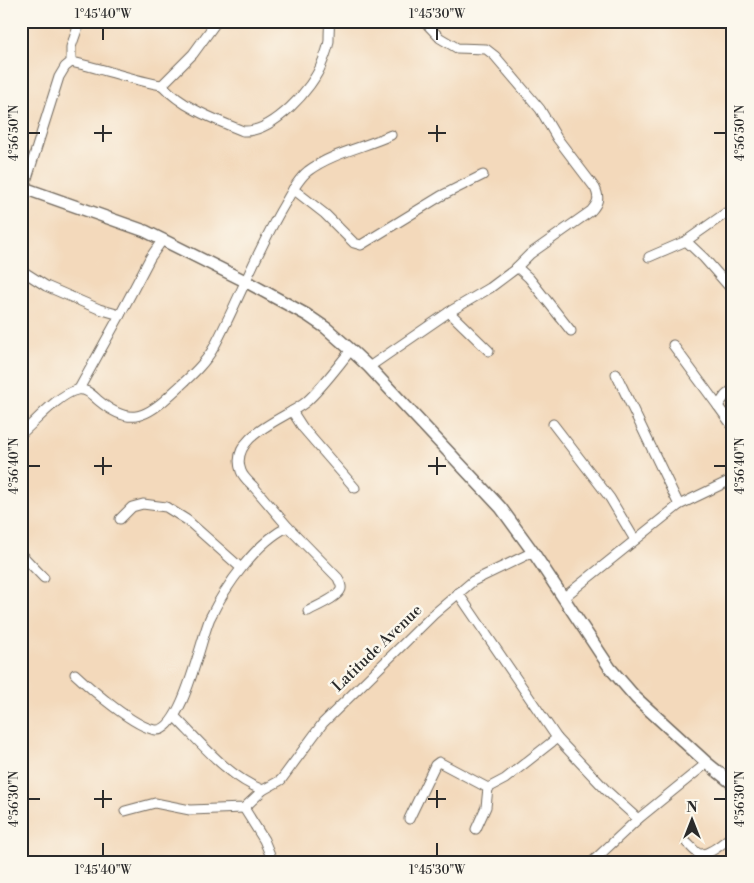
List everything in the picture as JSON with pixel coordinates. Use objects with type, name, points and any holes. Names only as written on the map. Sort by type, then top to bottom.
[{"type":"street","points":[[71,62],[71,47],[80,21]]},
{"type":"street","points":[[162,85],[193,54],[218,21]]},
{"type":"street","points":[[71,62],[162,85],[170,94],[191,108],[243,131],[250,132],[284,113],[315,79],[328,47],[330,21]]},
{"type":"street","points":[[369,368],[449,312],[490,288],[530,254],[591,211],[597,203],[599,196],[557,138],[540,109],[495,56],[486,49],[457,48],[440,38],[424,21]]},
{"type":"street","points":[[71,62],[65,67],[59,77],[23,188],[163,238],[307,315],[326,328],[369,368],[501,508],[533,552],[610,668],[636,698],[707,763],[733,784]]},
{"type":"street","points":[[21,434],[59,399],[79,389],[88,391],[116,413],[129,417],[144,414],[166,399],[197,370],[213,349],[276,218],[294,189],[308,172],[323,162],[391,135]]},
{"type":"street","points":[[294,189],[325,214],[354,243],[361,245],[441,196],[483,175]]},
{"type":"street","points":[[649,257],[686,241],[733,208]]},
{"type":"street","points":[[79,389],[150,258],[163,238]]},
{"type":"street","points":[[686,241],[733,291]]},
{"type":"street","points":[[517,267],[530,278],[571,330]]},
{"type":"street","points":[[21,270],[46,286],[99,309],[120,315]]},
{"type":"street","points":[[449,312],[489,351]]},
{"type":"street","points":[[673,344],[733,427]]},
{"type":"street","points":[[308,611],[337,595],[341,590],[338,578],[241,473],[240,451],[244,443],[279,417],[306,402],[351,350]]},
{"type":"street","points":[[616,374],[679,505]]},
{"type":"street","points":[[718,406],[733,389]]},
{"type":"street","points":[[292,411],[303,428],[355,488]]},
{"type":"street","points":[[554,424],[610,498],[635,540]]},
{"type":"street","points":[[563,598],[679,505],[733,479]]},
{"type":"street","points":[[120,519],[132,507],[143,504],[166,507],[186,520],[241,568]]},
{"type":"street","points":[[75,674],[100,697],[140,724],[156,730],[162,728],[175,717],[210,618],[241,568],[275,533],[288,526]]},
{"type":"street","name":"Latitude Avenue","points":[[244,808],[263,790],[281,780],[323,723],[434,614],[473,581],[533,552]]},
{"type":"street","points":[[21,554],[44,578]]},
{"type":"street","points":[[458,593],[557,738],[607,791],[638,819]]},
{"type":"street","points":[[175,717],[230,771],[263,790]]},
{"type":"street","points":[[488,788],[505,779],[557,738]]},
{"type":"street","points":[[409,819],[434,765],[439,762],[488,788]]},
{"type":"street","points":[[592,862],[638,819],[707,763]]},
{"type":"street","points":[[476,829],[486,807],[488,788]]},
{"type":"street","points":[[125,811],[155,803],[190,810],[244,808],[264,840],[274,862]]},
{"type":"street","points":[[688,843],[696,852],[700,854],[706,853],[733,835]]}]
